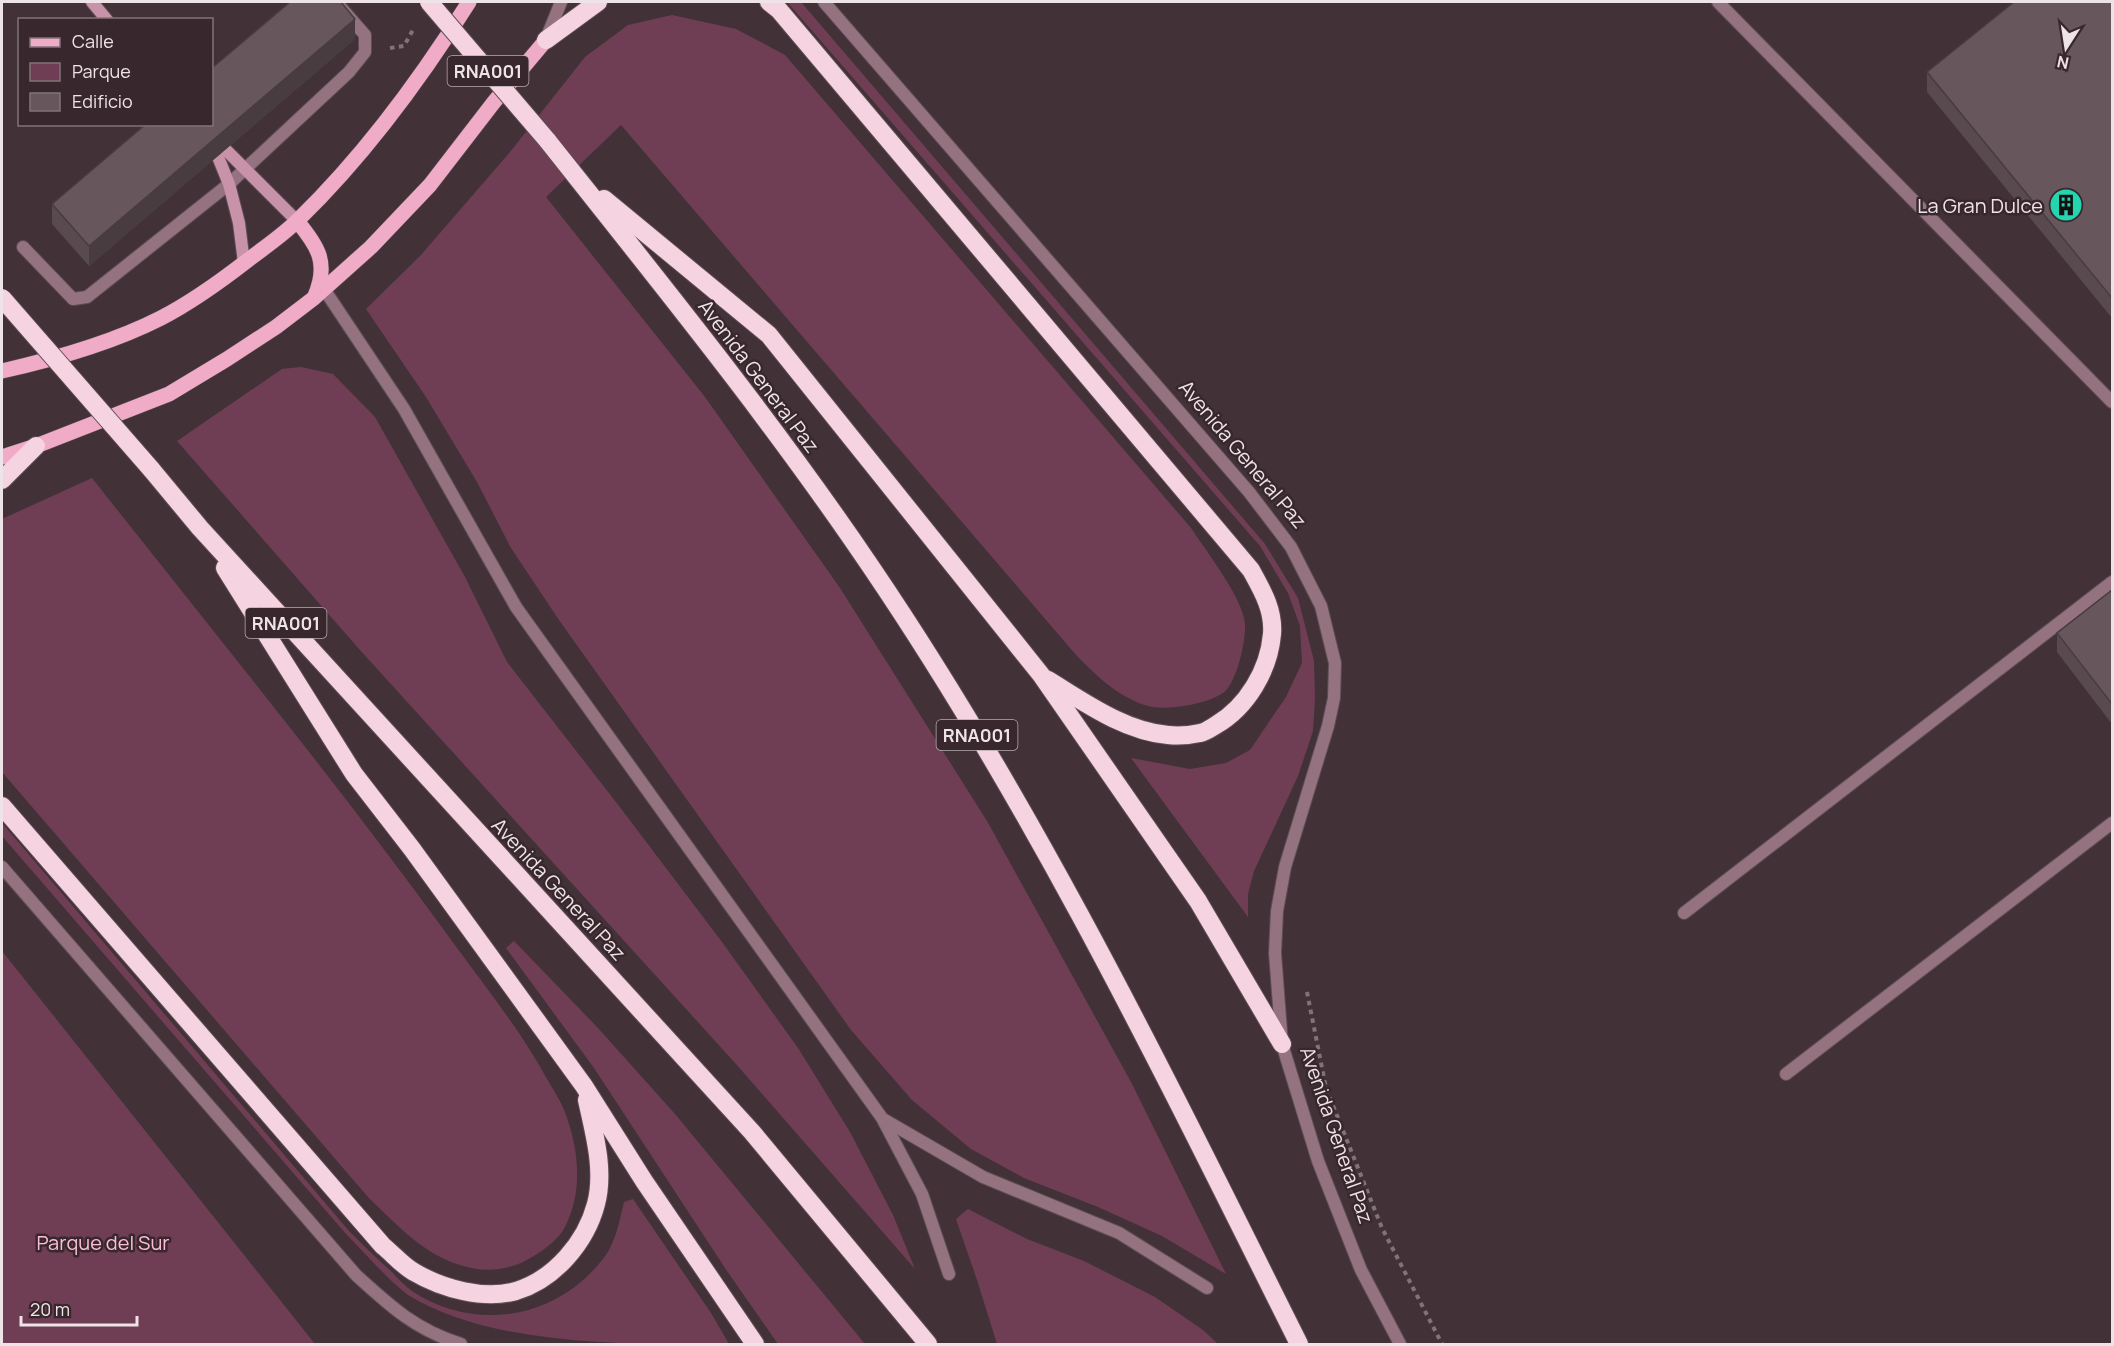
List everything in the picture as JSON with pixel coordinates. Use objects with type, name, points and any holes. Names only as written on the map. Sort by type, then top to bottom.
[{"type":"highway","name":"Avenida General Paz","points":[[429,2],[547,140],[736,379],[872,568],[968,720],[1065,885],[1136,1018],[1299,1344]]},
{"type":"highway","points":[[546,40],[598,2]]},
{"type":"highway","points":[[769,2],[779,10],[1251,570],[1268,600],[1272,633],[1264,667],[1250,694],[1229,717],[1202,733],[1168,735],[1137,728],[1110,717],[1042,676]]},
{"type":"highway","points":[[575,175],[769,335],[1042,676],[1198,901],[1282,1044]]},
{"type":"highway","name":"Avenida General Paz","points":[[2,298],[200,528],[752,1132],[928,1344]]},
{"type":"highway","points":[[2,480],[36,446]]},
{"type":"highway","points":[[200,528],[354,774],[412,849],[584,1086],[644,1181],[755,1344]]},
{"type":"highway","points":[[2,806],[383,1246],[413,1272],[448,1287],[483,1294],[515,1291],[541,1279],[567,1258],[589,1226],[596,1202],[599,1176],[595,1138],[584,1086]]},
{"type":"main road","points":[[92,2],[105,18]]},
{"type":"main road","points":[[2,371],[109,340],[161,318],[209,289],[297,221],[391,118],[469,2]]},
{"type":"main road","points":[[2,457],[169,394],[227,359],[319,294],[371,247],[430,185],[494,102],[546,40]]},
{"type":"main road","points":[[202,126],[297,221],[312,239],[320,258],[319,294]]},
{"type":"main road","points":[[209,135],[229,184],[239,223],[244,262]]},
{"type":"main road","points":[[2,379],[27,365]]},
{"type":"street","points":[[23,247],[73,299],[87,297],[229,184],[350,72],[365,52],[366,35],[336,2]]},
{"type":"street","points":[[546,40],[561,2]]},
{"type":"street","name":"Avenida General Paz","points":[[824,2],[1249,492],[1291,547],[1321,606],[1335,663],[1334,698],[1328,726],[1285,867],[1277,911],[1275,953],[1282,1044],[1327,1183],[1361,1270],[1400,1344]]},
{"type":"street","points":[[1718,2],[2112,402]]},
{"type":"street","points":[[319,294],[404,410],[516,607],[882,1118],[922,1194],[949,1274]]},
{"type":"street","points":[[1684,913],[2112,582]]},
{"type":"street","points":[[1786,1074],[2112,823]]},
{"type":"street","points":[[2,867],[356,1275],[397,1312],[437,1337],[461,1344]]},
{"type":"street","points":[[882,1118],[983,1177],[1119,1233],[1207,1288]]},
{"type":"path","points":[[365,52],[404,46],[419,19]]},
{"type":"path","points":[[1306,990],[1326,1088],[1382,1228],[1442,1344]]},
{"type":"green space","points":[[787,2],[801,2],[1265,544],[1298,598],[1314,661],[1313,731],[1298,776],[1254,871],[1248,894],[1248,917],[1131,758],[1190,769],[1226,763],[1250,750],[1286,697],[1302,663],[1300,626],[1288,593],[1260,546]]},
{"type":"green space","points":[[672,15],[736,29],[785,55],[1191,528],[1238,601],[1245,624],[1244,640],[1240,661],[1228,688],[1223,693],[1197,703],[1165,708],[1148,706],[1118,692],[1077,656],[621,125],[546,197],[705,397],[840,588],[987,821],[1131,1082],[1226,1274],[1162,1236],[1098,1207],[1024,1178],[971,1149],[912,1100],[851,1030],[559,620],[511,548],[477,482],[426,397],[366,309],[421,255],[510,152],[585,57],[628,25]]},
{"type":"green space","points":[[301,367],[333,374],[375,417],[465,577],[507,662],[722,942],[798,1048],[850,1132],[893,1215],[915,1269],[736,1064],[360,650],[177,441],[282,369]]},
{"type":"green space","points":[[92,478],[406,878],[513,1024],[558,1097],[574,1143],[577,1171],[575,1200],[571,1214],[559,1236],[524,1262],[506,1268],[488,1270],[469,1268],[447,1260],[422,1246],[399,1227],[368,1197],[2,772],[2,519]]},
{"type":"green space","points":[[2,823],[349,1231],[412,1291],[454,1310],[476,1314],[499,1315],[521,1312],[542,1305],[563,1295],[582,1281],[600,1263],[614,1239],[624,1202],[633,1199],[711,1313],[729,1344],[606,1342],[519,1333],[441,1312],[408,1295],[384,1274],[346,1234],[2,836]]},
{"type":"green space","points":[[514,941],[598,1028],[675,1114],[865,1344],[778,1344],[727,1271],[594,1068],[506,948]]},
{"type":"green space","name":"Parque del Sur","points":[[2,951],[315,1344],[2,1344]]},
{"type":"green space","points":[[968,1209],[1027,1239],[1084,1261],[1155,1297],[1203,1330],[1218,1344],[997,1344],[956,1219]]},
{"type":"building","points":[[290,2],[341,2],[355,19],[89,246],[52,204],[144,126],[213,126],[213,67]]},
{"type":"building","name":"La Gran Dulce","points":[[2014,2],[2112,2],[2112,298],[1927,72]]},
{"type":"building","points":[[2112,590],[2112,704],[2057,633]]},
{"type":"place","name":"La Gran Dulce","points":[[2066,205]]}]
